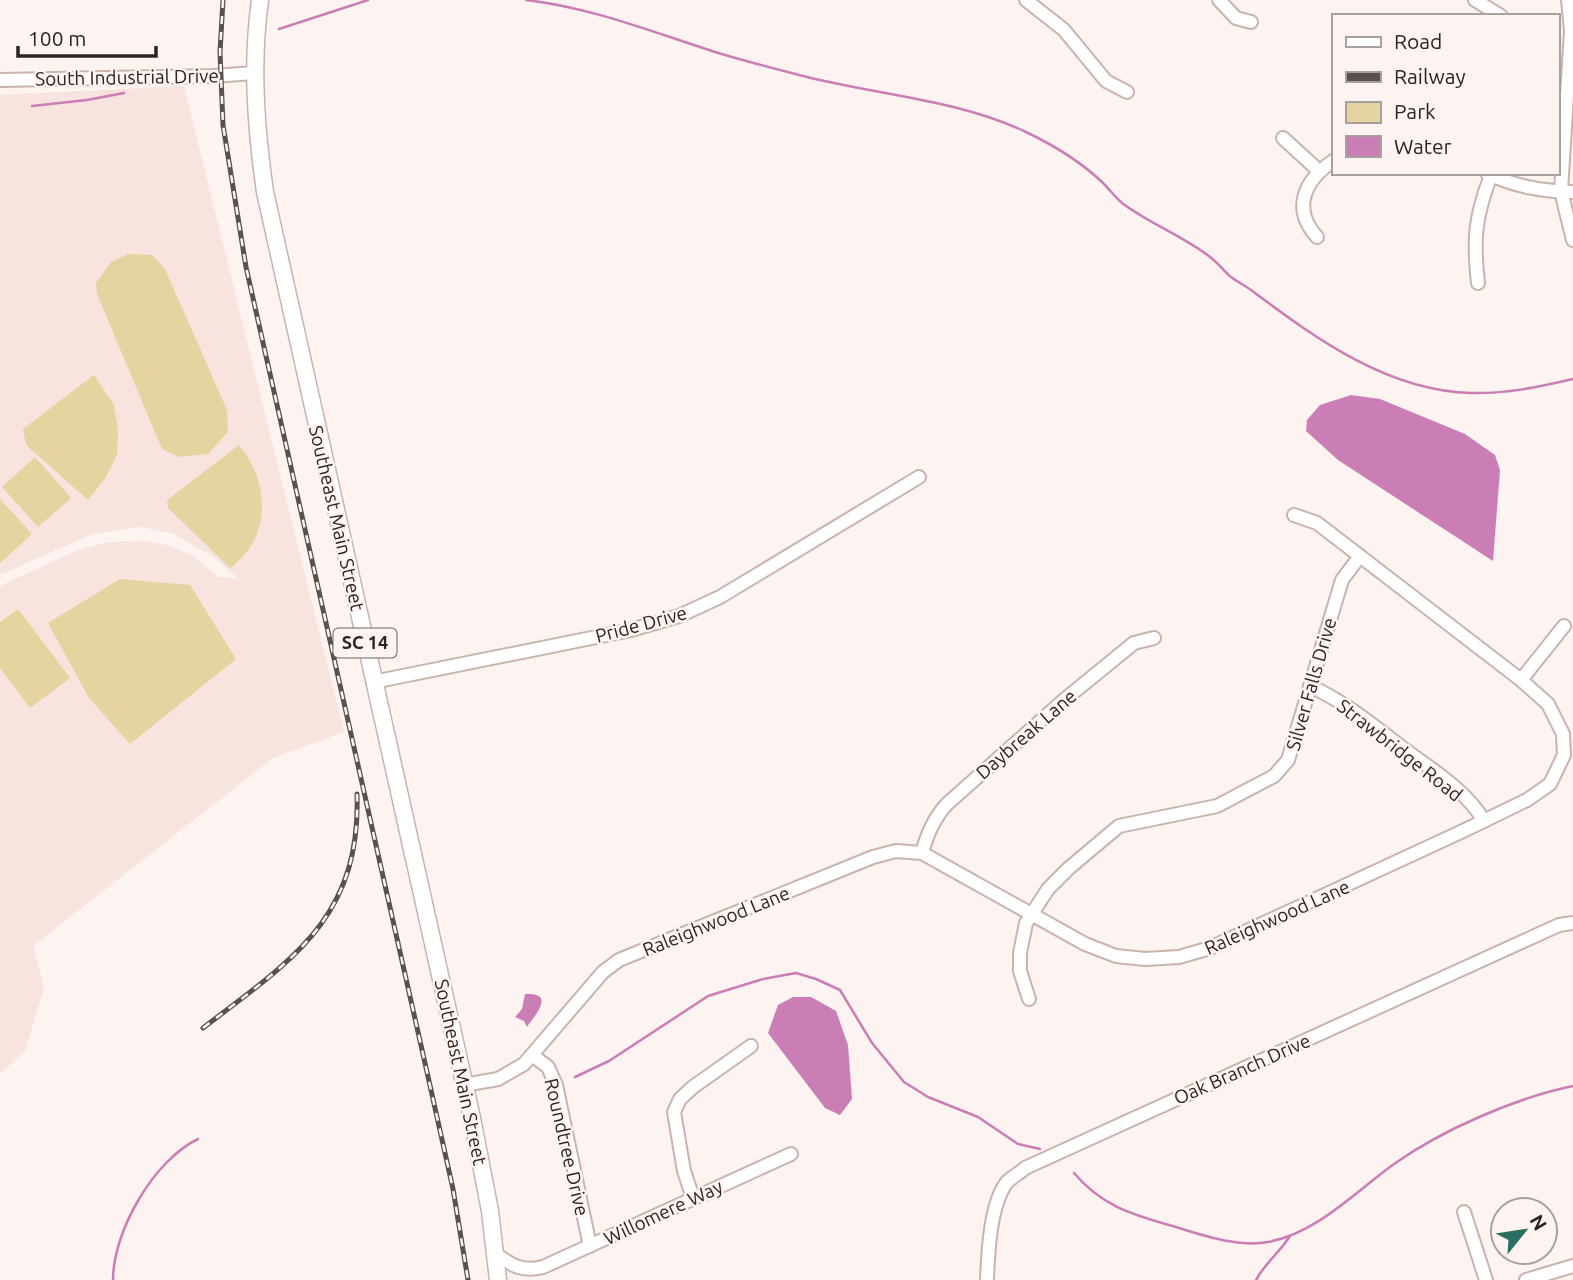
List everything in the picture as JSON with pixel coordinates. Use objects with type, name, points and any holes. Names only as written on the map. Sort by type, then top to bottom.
[{"type":"main road","name":"Southeast Main Street","points":[[260,0],[254,74],[265,192],[481,1164],[498,1280]]},
{"type":"street","points":[[1026,0],[1064,30],[1106,81],[1127,92]]},
{"type":"street","points":[[1219,0],[1236,18],[1251,22]]},
{"type":"street","points":[[1475,0],[1498,14]]},
{"type":"street","points":[[1568,0],[1567,191],[1573,240]]},
{"type":"street","name":"South Industrial Drive","points":[[0,80],[254,74]]},
{"type":"street","points":[[1283,138],[1319,171]]},
{"type":"street","points":[[1317,237],[1306,219],[1304,207],[1307,186],[1319,171],[1332,162]]},
{"type":"street","points":[[1478,283],[1475,227],[1489,175]]},
{"type":"street","points":[[1492,175],[1518,185],[1567,191]]},
{"type":"street","name":"Pride Drive","points":[[373,682],[631,630],[679,616],[730,591],[919,477]]},
{"type":"street","name":"Raleighwood Lane","points":[[464,1085],[498,1079],[523,1064],[603,972],[619,960],[873,857],[896,851],[922,853],[1085,944],[1116,956],[1145,959],[1178,957],[1210,948],[1251,931],[1527,800],[1550,784],[1564,755],[1563,734],[1548,704],[1521,680],[1317,523],[1294,515]]},
{"type":"street","name":"Silver Falls Drive","points":[[1029,999],[1020,971],[1020,953],[1026,923],[1048,889],[1069,868],[1119,826],[1217,806],[1274,776],[1289,760],[1342,580],[1360,556]]},
{"type":"street","points":[[1521,680],[1564,626]]},
{"type":"street","name":"Daybreak Lane","points":[[922,853],[932,823],[947,804],[1064,700],[1134,643],[1154,638]]},
{"type":"street","name":"Strawbridge Road","points":[[1310,686],[1344,704],[1427,766],[1468,802],[1484,821]]},
{"type":"street","name":"Oak Branch Drive","points":[[987,1280],[988,1250],[998,1202],[1007,1182],[1025,1168],[1559,925],[1573,923]]},
{"type":"street","points":[[693,1198],[684,1171],[674,1112],[680,1099],[693,1087],[751,1046]]},
{"type":"street","name":"Roundtree Drive","points":[[532,1055],[548,1068],[556,1085],[590,1246]]},
{"type":"street","name":"Willomere Way","points":[[515,1280],[791,1153]]},
{"type":"street","points":[[1464,1212],[1486,1280]]},
{"type":"street","points":[[495,1253],[511,1266],[523,1270],[535,1269]]},
{"type":"street","points":[[1526,1280],[1573,1266]]},
{"type":"shaded area","points":[[184,86],[344,732],[273,758],[33,946],[44,988],[25,1051],[0,1074],[0,586],[78,550],[108,542],[148,541],[170,546],[193,556],[218,577],[239,579],[215,558],[172,533],[140,527],[92,534],[0,575],[0,95]]},
{"type":"green space","points":[[128,254],[152,255],[165,269],[227,410],[228,432],[208,454],[179,457],[162,449],[97,294],[96,283],[111,262]]},
{"type":"green space","points":[[94,375],[114,405],[118,430],[117,455],[106,477],[88,500],[26,445],[23,429]]},
{"type":"green space","points":[[239,445],[257,476],[262,509],[253,541],[244,556],[230,568],[168,508],[167,500]]},
{"type":"green space","points":[[35,457],[71,498],[38,527],[2,487]]},
{"type":"green space","points":[[0,499],[32,534],[0,563]]},
{"type":"green space","points":[[120,579],[190,585],[236,659],[130,744],[89,698],[48,623]]},
{"type":"green space","points":[[18,609],[70,678],[30,708],[0,668],[0,622]]},
{"type":"water","points":[[1351,395],[1380,399],[1465,434],[1495,455],[1500,470],[1493,561],[1338,460],[1306,431],[1307,420],[1320,405]]},
{"type":"water","points":[[525,994],[535,994],[542,1001],[527,1027],[524,1021],[515,1017],[522,1009]]},
{"type":"water","points":[[793,997],[811,997],[836,1011],[848,1045],[852,1099],[840,1115],[825,1108],[768,1033],[778,1005]]},
{"type":"waterway","points":[[279,29],[368,0]]},
{"type":"waterway","points":[[526,0],[597,14],[721,54],[803,76],[972,112],[1026,132],[1075,160],[1094,174],[1122,203],[1200,250],[1231,277],[1329,345],[1383,373],[1441,390],[1471,393],[1522,389],[1573,379]]},
{"type":"waterway","points":[[32,106],[124,93]]},
{"type":"waterway","points":[[575,1077],[609,1061],[708,996],[763,979],[796,973],[840,990],[872,1043],[904,1082],[928,1097],[978,1117],[1018,1144],[1040,1149]]},
{"type":"waterway","points":[[1074,1173],[1106,1201],[1142,1217],[1218,1239],[1243,1243],[1268,1242],[1286,1237],[1319,1221],[1394,1164],[1434,1139],[1527,1098],[1573,1086]]},
{"type":"waterway","points":[[113,1280],[120,1240],[139,1199],[166,1163],[198,1139]]},
{"type":"waterway","points":[[1256,1280],[1290,1236]]},
{"type":"railway","points":[[223,0],[220,52],[223,125],[246,267],[453,1189],[468,1280]]},
{"type":"railway","points":[[203,1028],[292,957],[315,932],[333,905],[347,873],[355,837],[357,794]]}]
